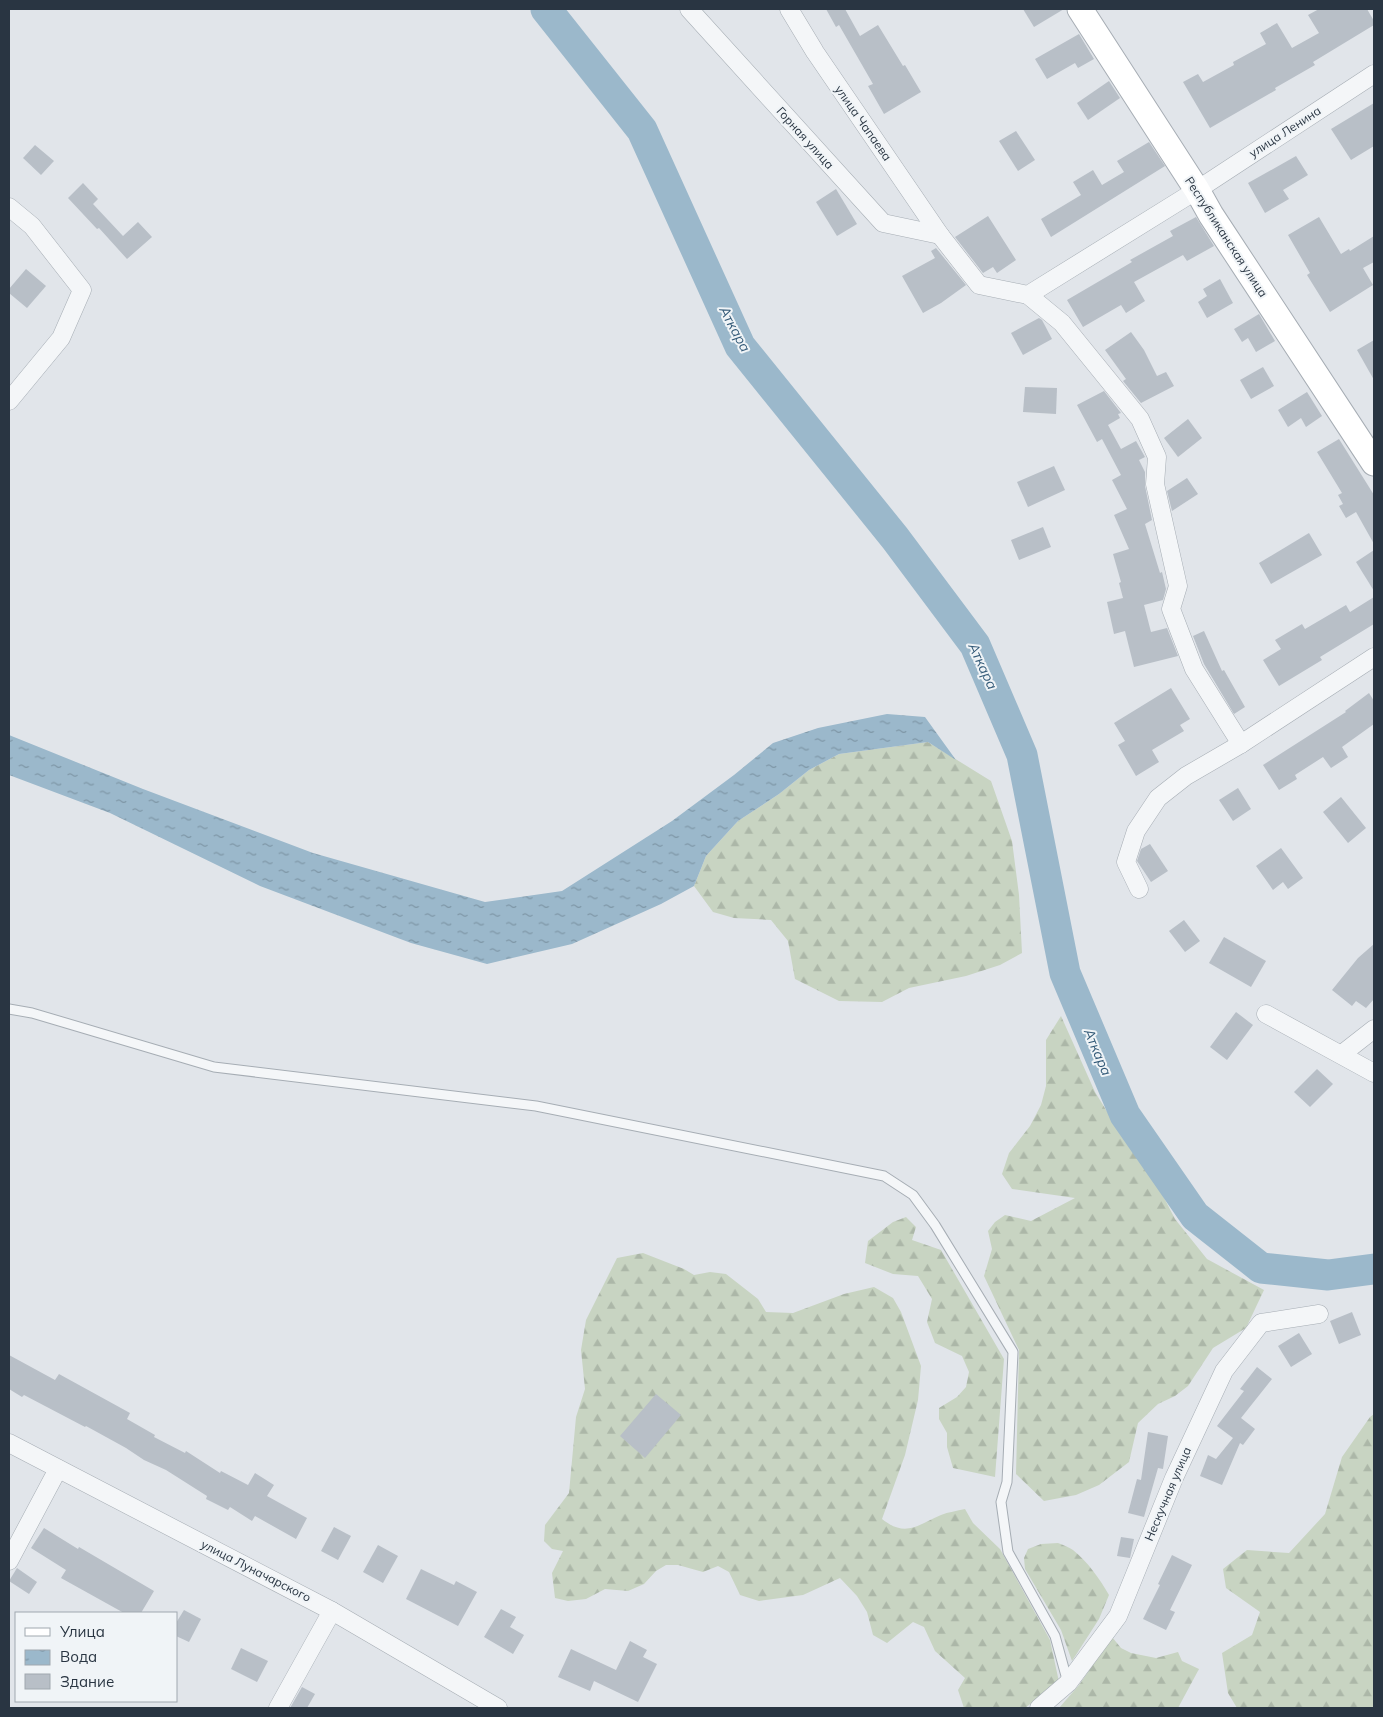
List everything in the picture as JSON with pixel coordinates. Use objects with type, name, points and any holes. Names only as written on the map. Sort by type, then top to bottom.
[{"type":"street","name":"Горная улица","points":[[689,9],[883,223],[940,235]]},
{"type":"street","name":"улица Чапаева","points":[[790,9],[815,52],[940,235],[979,285],[1028,295]]},
{"type":"street","name":"Республиканская улица","points":[[1080,9],[1197,190],[1211,216],[1374,464]]},
{"type":"street","name":"улица Ленина","points":[[1028,295],[1197,190],[1374,74]]},
{"type":"street","points":[[9,207],[32,226],[82,290],[60,338],[9,401]]},
{"type":"street","points":[[1028,295],[1062,323],[1140,419],[1157,457],[1156,484],[1178,586],[1171,609],[1194,668],[1241,744]]},
{"type":"street","points":[[1139,889],[1126,862],[1136,831],[1158,798],[1186,776],[1241,744],[1374,657]]},
{"type":"street","points":[[1266,1014],[1374,1073]]},
{"type":"street","points":[[1342,1054],[1374,1029]]},
{"type":"street","name":"Нескучная улица","points":[[1039,1708],[1068,1683],[1118,1616],[1174,1478],[1224,1371],[1261,1323],[1319,1314]]},
{"type":"street","name":"улица Луначарского","points":[[9,1443],[332,1612],[498,1708]]},
{"type":"street","points":[[9,1561],[58,1469]]},
{"type":"street","points":[[278,1708],[332,1612]]},
{"type":"lane","points":[[9,1009],[32,1013],[214,1067],[536,1106],[884,1176],[913,1195],[1013,1352],[1007,1482],[1001,1502],[1008,1552],[1055,1636],[1068,1683]]},
{"type":"green space","points":[[928,742],[991,781],[1012,841],[1019,895],[1022,953],[1000,965],[966,976],[909,988],[882,1002],[839,1001],[795,979],[788,941],[771,920],[734,918],[713,912],[694,886],[706,856],[738,821],[779,794],[809,770],[839,754]]},
{"type":"green space","points":[[1061,1016],[1095,1092],[1127,1144],[1159,1188],[1175,1219],[1207,1259],[1264,1290],[1246,1328],[1213,1348],[1188,1386],[1175,1396],[1158,1404],[1138,1423],[1129,1462],[1099,1485],[1076,1495],[1044,1501],[1016,1474],[1019,1350],[984,1276],[992,1249],[988,1231],[995,1222],[1005,1215],[1031,1221],[1075,1198],[1012,1189],[1002,1174],[1009,1153],[1030,1126],[1041,1105],[1046,1086],[1046,1040]]},
{"type":"green space","points":[[906,1217],[916,1227],[912,1240],[941,1250],[1004,1359],[995,1477],[953,1468],[947,1447],[947,1433],[939,1419],[939,1408],[957,1397],[966,1387],[969,1372],[962,1356],[935,1343],[927,1322],[932,1299],[918,1276],[893,1274],[865,1263],[868,1241],[893,1222]]},
{"type":"green space","points":[[643,1253],[684,1269],[694,1275],[710,1272],[726,1274],[758,1299],[766,1312],[793,1313],[844,1294],[874,1287],[893,1298],[901,1312],[921,1366],[918,1400],[905,1455],[882,1519],[890,1525],[905,1529],[918,1526],[944,1514],[965,1509],[973,1523],[1000,1549],[1050,1640],[1059,1682],[1025,1708],[964,1708],[958,1690],[965,1678],[935,1651],[924,1627],[913,1622],[887,1643],[873,1635],[867,1612],[857,1596],[840,1578],[803,1595],[759,1601],[740,1595],[729,1572],[718,1566],[703,1572],[678,1565],[666,1565],[656,1571],[644,1584],[628,1591],[605,1589],[586,1599],[568,1601],[555,1598],[552,1573],[563,1551],[552,1549],[544,1541],[545,1525],[569,1493],[576,1417],[585,1389],[581,1350],[586,1320],[617,1258]]},
{"type":"green space","points":[[1374,1414],[1374,1708],[1237,1708],[1228,1693],[1222,1653],[1252,1635],[1260,1612],[1226,1588],[1223,1569],[1247,1550],[1289,1553],[1325,1514],[1342,1457]]},
{"type":"green space","points":[[1058,1543],[1071,1549],[1083,1559],[1109,1595],[1099,1619],[1072,1661],[1061,1630],[1025,1569],[1024,1558],[1028,1549],[1041,1544]]},
{"type":"green space","points":[[1112,1637],[1121,1648],[1131,1653],[1156,1658],[1178,1652],[1182,1661],[1199,1669],[1178,1708],[1059,1708],[1079,1685]]},
{"type":"water","points":[[887,714],[925,717],[956,760],[928,742],[839,754],[809,770],[779,794],[738,821],[706,856],[694,886],[661,904],[572,944],[487,964],[411,943],[260,886],[110,813],[9,775],[9,735],[143,789],[313,853],[485,902],[562,891],[672,821],[773,743],[818,728]]},
{"type":"building","points":[[826,9],[845,9],[860,36],[878,25],[921,92],[884,114],[868,86],[873,84],[839,25],[836,27]]},
{"type":"building","points":[[1023,9],[1064,9],[1034,27]]},
{"type":"building","points":[[1319,9],[1367,9],[1374,21],[1374,25],[1313,62],[1315,65],[1275,88],[1276,90],[1210,128],[1183,82],[1198,74],[1203,82],[1234,65],[1233,62],[1266,44],[1260,33],[1277,23],[1292,48],[1319,33],[1308,15]]},
{"type":"building","points":[[1079,34],[1094,59],[1078,68],[1075,63],[1047,79],[1035,59]]},
{"type":"building","points":[[1109,81],[1120,98],[1088,120],[1077,103]]},
{"type":"building","points":[[1374,103],[1374,146],[1351,160],[1331,129]]},
{"type":"building","points":[[1016,131],[1035,160],[1018,171],[999,141]]},
{"type":"building","points":[[1149,142],[1165,166],[1051,237],[1041,219],[1081,195],[1073,182],[1093,170],[1102,185],[1124,172],[1117,161]]},
{"type":"building","points":[[35,145],[54,161],[41,175],[23,158]]},
{"type":"building","points":[[1296,156],[1308,175],[1283,190],[1289,199],[1265,213],[1248,183]]},
{"type":"building","points":[[83,183],[98,199],[93,204],[123,236],[138,222],[152,237],[127,259],[68,198]]},
{"type":"building","points":[[836,189],[857,224],[837,236],[816,202]]},
{"type":"building","points":[[988,216],[1016,260],[997,273],[993,267],[983,273],[955,237]]},
{"type":"building","points":[[1196,217],[1214,246],[1187,261],[1183,255],[1134,282],[1145,301],[1126,313],[1121,305],[1083,327],[1067,300],[1132,262],[1130,260],[1173,236],[1170,231]]},
{"type":"building","points":[[1319,217],[1341,254],[1349,249],[1350,251],[1374,236],[1374,262],[1363,268],[1373,285],[1330,312],[1307,275],[1310,273],[1288,235]]},
{"type":"building","points":[[936,248],[966,285],[923,313],[902,276],[935,258],[931,251]]},
{"type":"building","points":[[26,269],[46,286],[27,308],[9,293],[9,289]]},
{"type":"building","points":[[1220,279],[1233,303],[1207,318],[1198,302],[1207,296],[1203,289]]},
{"type":"building","points":[[1259,314],[1275,341],[1256,352],[1248,338],[1242,342],[1234,329]]},
{"type":"building","points":[[1039,318],[1052,339],[1023,355],[1011,333]]},
{"type":"building","points":[[1131,332],[1144,350],[1157,376],[1166,372],[1174,386],[1141,403],[1123,381],[1126,379],[1105,350]]},
{"type":"building","points":[[1374,340],[1374,380],[1357,350]]},
{"type":"building","points":[[1263,367],[1274,386],[1251,399],[1240,380]]},
{"type":"building","points":[[1025,387],[1057,388],[1056,414],[1023,412]]},
{"type":"building","points":[[1104,391],[1121,413],[1118,414],[1120,418],[1108,425],[1121,449],[1136,441],[1145,457],[1139,460],[1145,472],[1145,486],[1152,520],[1145,524],[1166,589],[1163,600],[1144,605],[1151,632],[1167,628],[1178,656],[1134,667],[1125,631],[1114,634],[1107,602],[1123,598],[1119,583],[1121,582],[1113,554],[1129,549],[1114,515],[1127,509],[1112,480],[1121,475],[1102,439],[1097,442],[1077,405]]},
{"type":"building","points":[[1307,392],[1322,416],[1306,427],[1301,418],[1288,427],[1278,410]]},
{"type":"building","points":[[1188,419],[1202,438],[1178,457],[1164,438]]},
{"type":"building","points":[[1339,439],[1374,495],[1374,544],[1356,512],[1346,518],[1339,506],[1343,504],[1338,495],[1342,493],[1317,452]]},
{"type":"building","points":[[1054,466],[1065,490],[1028,507],[1017,482]]},
{"type":"building","points":[[1187,478],[1198,494],[1172,511],[1167,491]]},
{"type":"building","points":[[1043,527],[1051,547],[1019,560],[1011,540]]},
{"type":"building","points":[[1309,533],[1322,555],[1271,584],[1259,563]]},
{"type":"building","points":[[1374,550],[1374,591],[1356,562]]},
{"type":"building","points":[[1374,597],[1374,624],[1320,657],[1322,660],[1279,686],[1263,660],[1281,649],[1275,640],[1302,624],[1305,629],[1346,605],[1350,612]]},
{"type":"building","points":[[1204,631],[1222,671],[1224,670],[1245,707],[1234,714],[1204,664],[1193,636]]},
{"type":"building","points":[[1171,688],[1190,719],[1180,725],[1184,731],[1152,750],[1159,762],[1136,776],[1118,745],[1125,741],[1114,723]]},
{"type":"building","points":[[1369,693],[1374,701],[1374,724],[1342,747],[1348,757],[1331,768],[1323,757],[1295,775],[1297,779],[1279,790],[1263,765],[1346,712]]},
{"type":"building","points":[[1238,788],[1251,809],[1233,821],[1219,800]]},
{"type":"building","points":[[1341,797],[1366,828],[1348,843],[1323,812]]},
{"type":"building","points":[[1150,844],[1168,871],[1151,882],[1137,861],[1141,849]]},
{"type":"building","points":[[1281,848],[1303,878],[1288,889],[1283,882],[1273,890],[1256,866]]},
{"type":"building","points":[[1184,920],[1200,941],[1185,952],[1169,931]]},
{"type":"building","points":[[1224,937],[1266,961],[1251,987],[1209,963]]},
{"type":"building","points":[[1374,944],[1374,999],[1366,1008],[1356,1001],[1352,1006],[1332,990],[1358,958]]},
{"type":"building","points":[[1236,1012],[1253,1025],[1227,1060],[1210,1047]]},
{"type":"building","points":[[1317,1069],[1333,1084],[1310,1107],[1294,1092]]},
{"type":"building","points":[[1352,1312],[1361,1335],[1339,1344],[1330,1321]]},
{"type":"building","points":[[1299,1333],[1312,1354],[1291,1367],[1278,1346]]},
{"type":"building","points":[[9,1355],[55,1380],[59,1374],[130,1413],[127,1419],[155,1435],[154,1437],[185,1453],[186,1451],[220,1473],[221,1471],[248,1485],[255,1473],[274,1485],[267,1496],[307,1518],[296,1539],[255,1516],[252,1521],[230,1507],[228,1510],[206,1499],[207,1496],[166,1470],[144,1460],[86,1426],[24,1395],[22,1397],[9,1389]]},
{"type":"building","points":[[1257,1367],[1272,1379],[1241,1418],[1255,1429],[1243,1445],[1240,1443],[1222,1485],[1200,1476],[1208,1455],[1216,1459],[1233,1438],[1217,1426],[1244,1391],[1240,1389]]},
{"type":"building","points":[[656,1394],[681,1415],[645,1458],[620,1436]]},
{"type":"building","points":[[1148,1432],[1168,1436],[1163,1469],[1158,1468],[1144,1517],[1128,1513],[1137,1479],[1141,1480]]},
{"type":"building","points":[[334,1527],[351,1536],[338,1560],[321,1551]]},
{"type":"building","points":[[44,1528],[154,1591],[142,1612],[122,1612],[61,1578],[66,1570],[31,1548]]},
{"type":"building","points":[[1121,1537],[1134,1539],[1130,1558],[1117,1556]]},
{"type":"building","points":[[378,1545],[398,1556],[383,1583],[363,1572]]},
{"type":"building","points":[[1172,1555],[1192,1565],[1170,1610],[1175,1612],[1166,1630],[1143,1619]]},
{"type":"building","points":[[17,1568],[37,1582],[29,1594],[9,1581]]},
{"type":"building","points":[[421,1569],[454,1585],[456,1581],[477,1592],[458,1626],[406,1599]]},
{"type":"building","points":[[501,1609],[516,1617],[510,1627],[524,1635],[513,1654],[484,1637]]},
{"type":"building","points":[[184,1610],[201,1619],[189,1642],[178,1637],[178,1620]]},
{"type":"building","points":[[630,1641],[647,1650],[643,1657],[657,1664],[638,1702],[594,1681],[590,1691],[558,1677],[571,1649],[616,1670]]},
{"type":"building","points":[[241,1648],[268,1661],[257,1682],[231,1669]]},
{"type":"building","points":[[302,1687],[315,1694],[307,1708],[290,1708]]},
{"type":"waterway","name":"Аткара","points":[[546,9],[642,130],[740,346],[895,538],[975,645],[1022,755],[1065,973],[1125,1115],[1195,1216],[1261,1268],[1328,1275],[1374,1269]]}]
